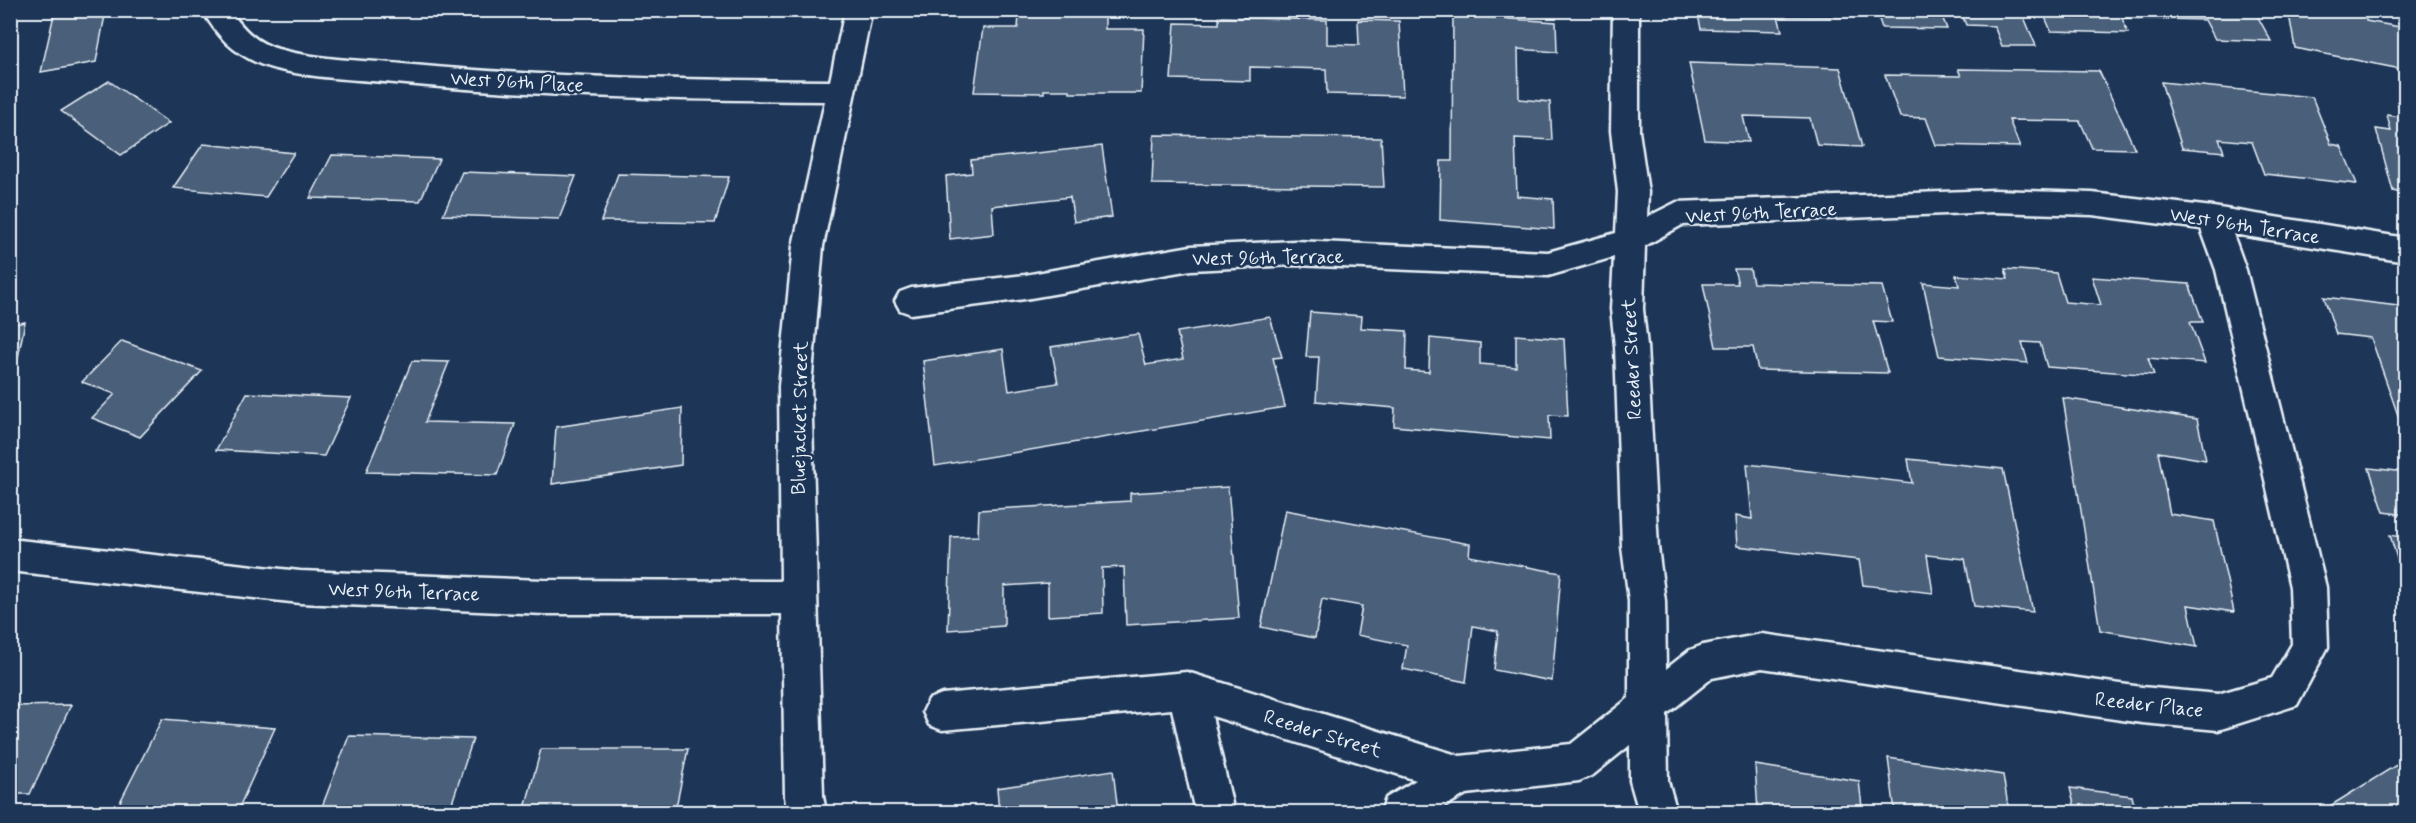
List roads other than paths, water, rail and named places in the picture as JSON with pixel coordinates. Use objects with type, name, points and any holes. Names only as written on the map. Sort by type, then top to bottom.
[{"type":"street","name":"West 96th Place","points":[[215,10],[236,39],[270,57],[314,65],[499,83],[708,90],[839,91]]},
{"type":"street","name":"Bluejacket Street","points":[[803,807],[795,381],[808,246],[839,91],[859,10]]},
{"type":"street","name":"Reeder Street","points":[[1626,10],[1625,131],[1633,192],[1627,309],[1631,346],[1640,547],[1647,601],[1649,781],[1658,813]]},
{"type":"street","name":"West 96th Terrace","points":[[911,301],[1026,287],[1191,258],[1295,253],[1548,264],[1629,241],[1677,214],[1994,201],[2092,204],[2213,219],[2406,250]]},
{"type":"street","name":"Reeder Place","points":[[1649,707],[1703,662],[1762,651],[2142,705],[2218,712],[2284,692],[2310,647],[2308,587],[2231,270],[2213,219]]},
{"type":"street","name":"West 96th Terrace","points":[[10,555],[300,587],[544,597],[800,598]]},
{"type":"street","name":"Reeder Street","points":[[942,712],[1186,690],[1460,775],[1579,762],[1649,707]]},
{"type":"street","points":[[1186,690],[1214,813]]},
{"type":"street","name":"Reeder Street","points":[[1400,813],[1460,775]]}]
